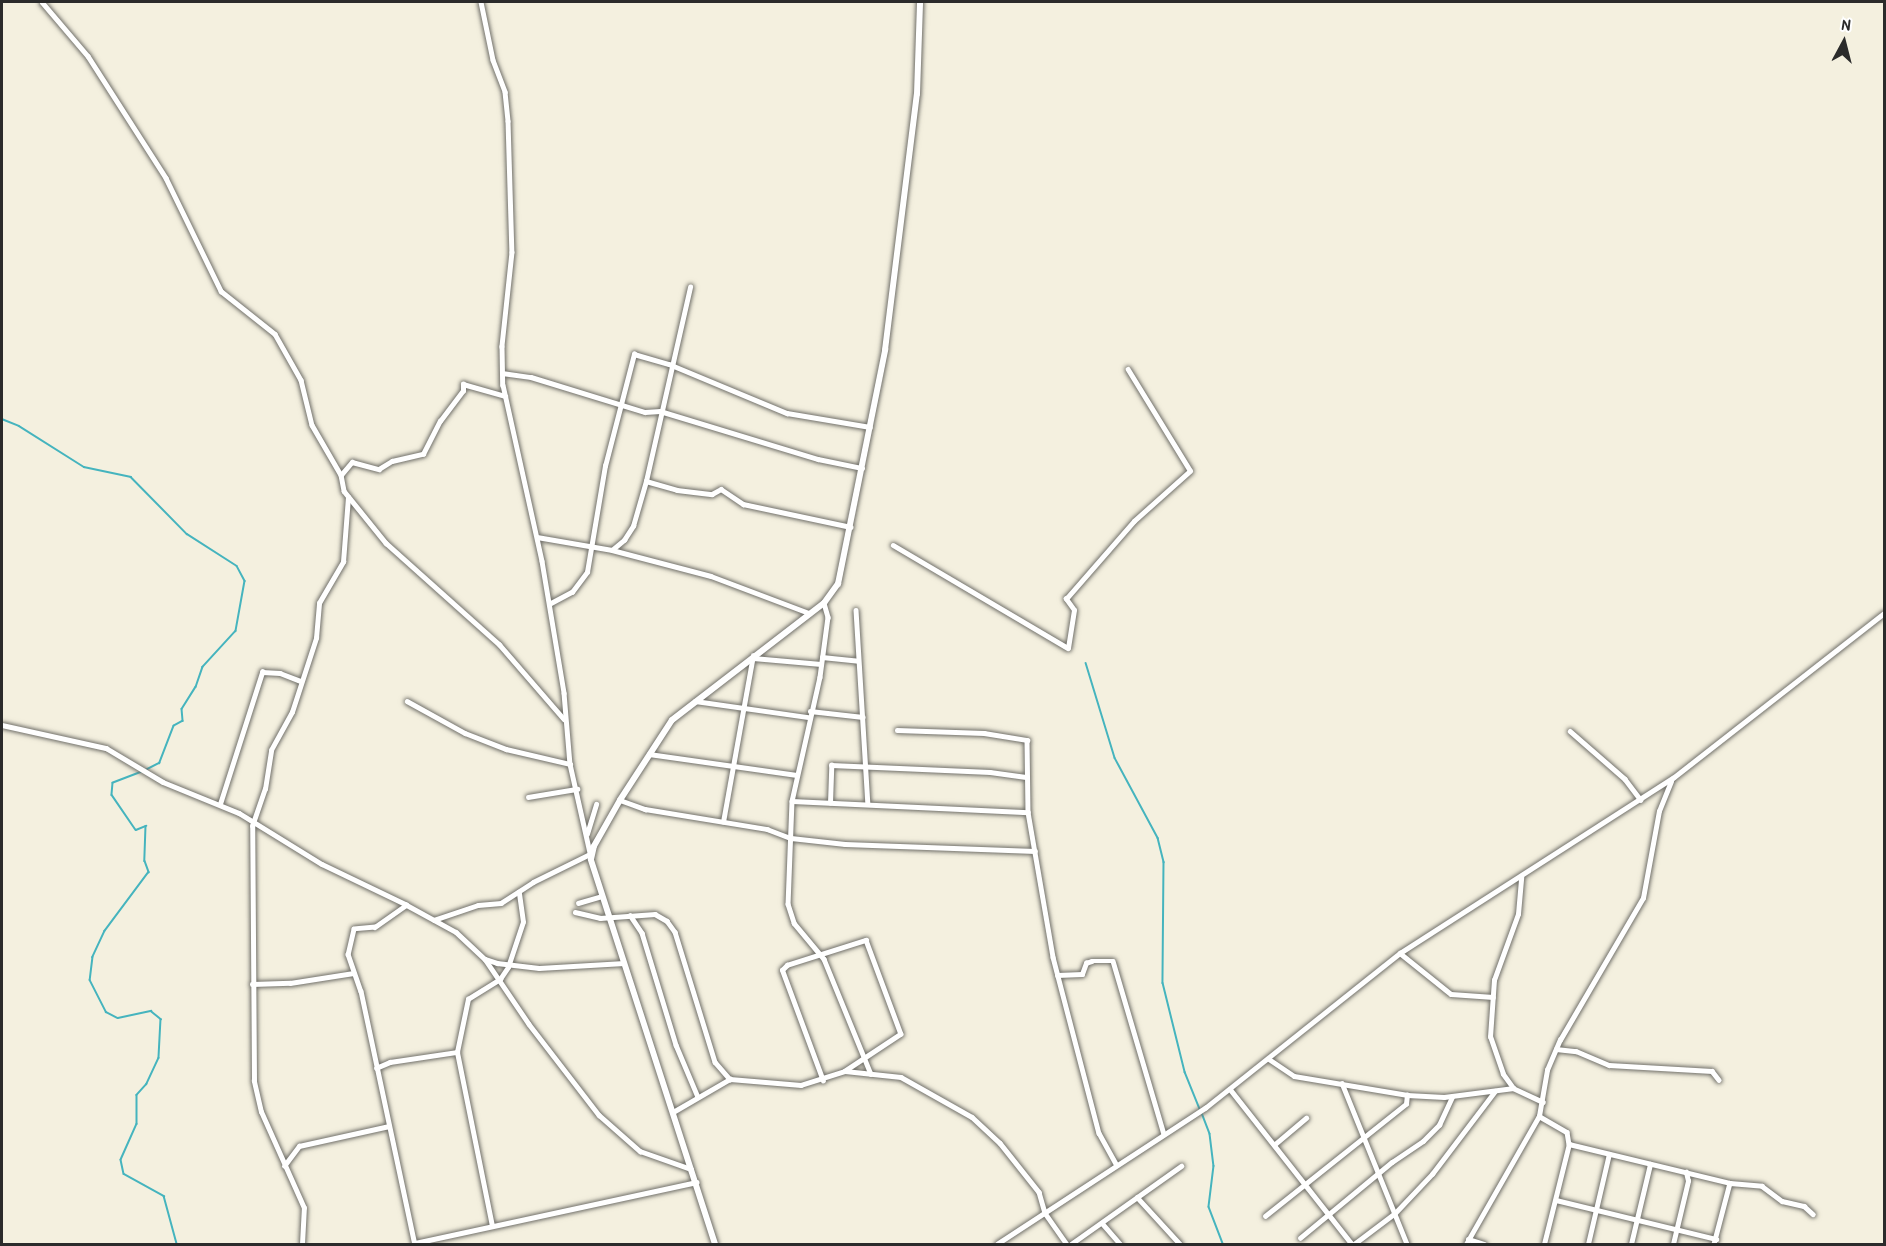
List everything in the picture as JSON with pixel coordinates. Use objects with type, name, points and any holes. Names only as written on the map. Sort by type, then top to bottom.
[{"type":"street","points":[[42,2],[88,56],[166,178],[221,291],[275,334],[301,380],[312,425],[341,475],[348,497],[386,543],[500,644],[564,719]]},
{"type":"street","points":[[481,2],[493,60],[505,92],[508,121],[512,252],[502,374],[549,604],[564,693],[564,719],[570,764],[602,896],[674,1112],[715,1245]]},
{"type":"street","points":[[434,920],[478,905],[501,903],[591,857],[594,846],[620,800],[672,720],[824,603],[838,584],[885,350],[917,94],[920,2]]},
{"type":"street","points":[[612,550],[624,540],[633,525],[646,481],[670,365],[690,287]]},
{"type":"street","points":[[549,604],[580,586],[587,572],[590,546],[620,404],[634,354],[670,365],[787,412],[870,427]]},
{"type":"street","points":[[893,545],[1068,648],[1074,610],[1066,599],[1141,513],[1190,471],[1128,370]]},
{"type":"street","points":[[502,374],[531,377],[645,412],[660,411],[818,459],[862,468]]},
{"type":"street","points":[[341,475],[352,462],[379,469],[392,461],[423,454],[440,421],[463,391],[463,384],[505,396]]},
{"type":"street","points":[[646,481],[677,490],[712,494],[721,489],[743,504],[851,527]]},
{"type":"street","points":[[302,1245],[304,1208],[284,1166],[257,1096],[252,984],[254,823],[271,750],[292,712],[316,638],[319,603],[343,562],[348,497]]},
{"type":"street","points":[[537,537],[612,550],[711,576],[809,613]]},
{"type":"street","points":[[824,603],[828,617],[821,664],[792,801],[787,886],[790,915],[819,954],[847,1009],[871,1074]]},
{"type":"street","points":[[856,610],[868,804]]},
{"type":"street","points":[[997,1245],[1116,1164],[1205,1108],[1400,953],[1673,778],[1884,613]]},
{"type":"street","points":[[753,656],[821,664]]},
{"type":"street","points":[[723,822],[753,656]]},
{"type":"street","points":[[822,657],[858,661]]},
{"type":"street","points":[[220,804],[262,672],[280,673],[301,681]]},
{"type":"street","points":[[407,701],[465,733],[506,749],[570,764]]},
{"type":"street","points":[[694,701],[743,710],[808,717]]},
{"type":"street","points":[[810,711],[863,717]]},
{"type":"street","points":[[2,725],[100,746],[164,782],[220,804],[322,864],[407,905],[469,941],[500,979],[581,1094],[620,1136],[640,1151],[692,1170]]},
{"type":"street","points":[[897,730],[1025,738],[1028,742],[1026,777],[1028,812],[1058,975],[1099,1133],[1116,1164]]},
{"type":"street","points":[[1570,731],[1625,779],[1641,800]]},
{"type":"street","points":[[649,754],[797,775]]},
{"type":"street","points":[[830,802],[831,765],[990,772],[1026,777]]},
{"type":"street","points":[[1484,1245],[1467,1242],[1539,1116],[1547,1070],[1556,1049],[1643,898],[1659,812],[1673,778]]},
{"type":"street","points":[[528,797],[576,789]]},
{"type":"street","points":[[620,800],[645,809],[723,822],[791,838],[845,844],[1035,851]]},
{"type":"street","points":[[792,801],[1028,812]]},
{"type":"street","points":[[586,837],[596,804]]},
{"type":"street","points":[[1521,877],[1518,914],[1496,974],[1491,1043],[1504,1077],[1513,1088],[1543,1102]]},
{"type":"street","points":[[492,1226],[457,1052],[468,999],[500,979],[508,967],[523,922],[519,892]]},
{"type":"street","points":[[578,903],[602,896]]},
{"type":"street","points":[[407,905],[375,927],[354,929],[348,954],[361,991],[375,1068],[415,1244],[696,1182]]},
{"type":"street","points":[[575,912],[610,918],[630,915],[662,916],[675,932],[715,1062],[730,1079]]},
{"type":"street","points":[[630,915],[642,933],[676,1045],[698,1096]]},
{"type":"street","points":[[674,1112],[730,1079],[801,1085],[823,1081],[845,1071],[864,1056],[896,1039],[901,1032],[871,947],[864,940],[819,954],[782,970],[823,1081]]},
{"type":"street","points":[[1400,953],[1451,994],[1493,997]]},
{"type":"street","points":[[485,959],[508,967],[624,963]]},
{"type":"street","points":[[1058,975],[1084,974],[1086,963],[1113,961],[1164,1134]]},
{"type":"street","points":[[252,984],[290,983],[353,973]]},
{"type":"street","points":[[1556,1049],[1576,1051],[1609,1065],[1712,1071],[1719,1080]]},
{"type":"street","points":[[375,1068],[390,1062],[457,1052]]},
{"type":"street","points":[[1269,1059],[1294,1076],[1407,1095],[1452,1097],[1513,1088]]},
{"type":"street","points":[[845,1071],[903,1078],[972,1117],[1000,1143],[1039,1192],[1046,1213],[1069,1245],[1102,1224],[1181,1166]]},
{"type":"street","points":[[1342,1083],[1407,1245]]},
{"type":"street","points":[[1230,1089],[1353,1245],[1395,1213],[1458,1145],[1495,1091]]},
{"type":"street","points":[[1264,1216],[1406,1104],[1407,1095]]},
{"type":"street","points":[[1300,1238],[1439,1125],[1452,1097]]},
{"type":"street","points":[[1539,1116],[1567,1132],[1569,1144],[1544,1245]]},
{"type":"street","points":[[1274,1145],[1306,1118]]},
{"type":"street","points":[[284,1166],[300,1146],[388,1126]]},
{"type":"street","points":[[1569,1144],[1730,1183],[1762,1186],[1782,1201],[1804,1206],[1814,1214]]},
{"type":"street","points":[[1588,1245],[1609,1154]]},
{"type":"street","points":[[1631,1245],[1650,1164]]},
{"type":"street","points":[[1673,1245],[1688,1181],[1686,1172]]},
{"type":"street","points":[[1556,1200],[1715,1242],[1730,1183]]},
{"type":"street","points":[[1137,1197],[1180,1245]]},
{"type":"street","points":[[1102,1224],[1120,1245]]},
{"type":"waterway","points":[[2,419],[19,426],[84,467],[131,477],[187,534],[237,566],[245,581],[236,631],[203,667],[196,687],[182,709],[183,721],[174,726],[160,763],[146,770]]},
{"type":"waterway","points":[[1086,663],[1115,758],[1158,838],[1164,862],[1163,983],[1185,1072],[1200,1109]]},
{"type":"waterway","points":[[142,772],[113,783],[112,795],[136,830],[146,826],[145,861],[149,872],[105,931],[93,957],[90,980],[106,1012],[118,1018],[151,1011],[161,1019],[159,1058],[147,1084],[137,1095],[137,1124],[121,1160],[124,1174],[164,1196],[177,1244]]},
{"type":"waterway","points":[[1202,1113],[1210,1134],[1214,1166],[1209,1207],[1223,1244]]}]
